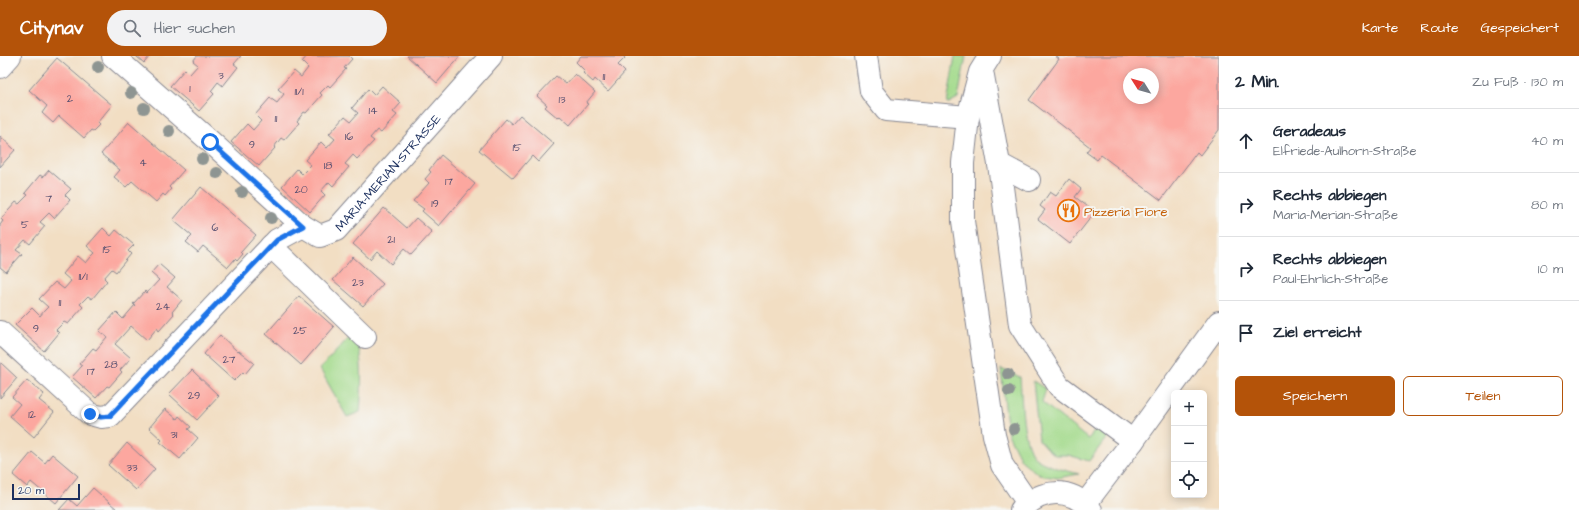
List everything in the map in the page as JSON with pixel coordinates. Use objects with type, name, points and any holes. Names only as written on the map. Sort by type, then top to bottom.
[{"type":"street","points":[[0,67],[10,56]]},
{"type":"street","points":[[0,332],[90,414],[101,417],[110,416],[277,240],[303,226],[113,56]]},
{"type":"street","name":"MARIA-MERIAN-STRASSE","points":[[303,226],[320,236],[336,230],[491,56]]},
{"type":"street","points":[[866,56],[872,91],[886,110],[968,117]]},
{"type":"street","points":[[985,64],[968,117],[963,163],[963,221],[994,436],[1002,465],[1024,507],[1038,497],[1050,493],[1075,497],[1088,507],[1133,441],[1219,322]]},
{"type":"street","points":[[985,64],[984,76],[999,164],[1020,325],[1059,386],[1133,441]]},
{"type":"street","points":[[999,164],[1029,180]]},
{"type":"street","points":[[271,246],[365,337]]},
{"type":"green space","points":[[955,56],[966,56],[958,98],[947,104]]},
{"type":"green space","points":[[352,334],[356,334],[360,353],[361,402],[360,412],[347,417],[320,369]]},
{"type":"green space","points":[[1001,369],[1020,377],[1023,422],[1028,445],[1032,454],[1038,460],[1048,465],[1079,474],[1057,478],[1039,475],[1021,460],[1008,434]]},
{"type":"green space","points":[[1033,381],[1046,389],[1042,402],[1088,439],[1098,427],[1107,437],[1089,461],[1068,455],[1055,455],[1039,440]]},
{"type":"building","points":[[136,56],[150,56],[144,63]]},
{"type":"building","points":[[197,56],[241,56],[234,64],[238,67],[223,86],[218,82],[211,91],[214,94],[199,111],[170,86],[185,69],[190,74],[198,65],[193,61]]},
{"type":"building","points":[[307,56],[349,56],[352,59],[344,68],[346,69],[330,87],[328,85],[320,93],[322,95],[297,121],[299,123],[284,140],[281,138],[274,147],[275,148],[259,166],[231,142],[247,124],[253,130],[261,121],[255,115],[270,98],[277,103],[284,94],[278,89],[294,71],[301,77],[308,68],[302,62]]},
{"type":"building","points":[[407,56],[460,56],[437,83]]},
{"type":"building","points":[[581,56],[623,56],[625,58],[618,65],[625,72],[608,91],[595,79],[593,82],[583,73],[585,71],[576,62]]},
{"type":"building","points":[[1055,56],[1219,56],[1219,130],[1200,155],[1197,152],[1161,200],[1101,155],[1097,160],[1086,152],[1090,147],[1029,100],[1059,59]]},
{"type":"building","points":[[57,58],[112,105],[97,123],[99,125],[93,131],[91,130],[84,138],[59,116],[53,123],[42,113],[47,106],[29,90]]},
{"type":"building","points":[[575,74],[595,92],[586,103],[588,104],[570,125],[560,116],[558,118],[545,107],[547,105],[537,96],[556,76],[566,84]]},
{"type":"building","points":[[382,86],[401,103],[393,112],[397,115],[381,133],[377,130],[370,138],[374,141],[357,159],[353,155],[345,164],[349,167],[333,186],[329,182],[321,191],[325,195],[310,212],[282,186],[297,169],[302,174],[311,165],[305,160],[321,142],[327,148],[335,139],[329,134],[345,116],[351,121],[358,113],[352,108],[368,89],[374,95]]},
{"type":"building","points":[[520,115],[554,144],[538,162],[532,156],[513,178],[479,150],[506,119],[512,124]]},
{"type":"building","points":[[129,122],[184,170],[169,187],[171,189],[165,196],[163,194],[156,202],[132,181],[126,187],[114,177],[120,170],[101,154]]},
{"type":"building","points":[[0,136],[15,150],[0,167]]},
{"type":"building","points":[[441,155],[475,184],[439,226],[422,211],[424,209],[413,201],[429,183],[425,179],[431,172],[429,170]]},
{"type":"building","points":[[49,170],[71,189],[65,195],[70,200],[54,218],[49,213],[40,222],[45,226],[30,244],[25,240],[16,250],[22,254],[6,272],[0,267],[0,225],[3,221],[1,219],[16,202],[19,204],[28,195],[25,193],[40,175],[43,177]]},
{"type":"building","name":"Pizzeria Fiore","points":[[1069,179],[1081,189],[1075,197],[1095,212],[1070,244],[1038,219],[1045,210],[1040,206],[1050,192],[1056,196]]},
{"type":"building","points":[[201,187],[256,235],[241,252],[243,254],[237,261],[235,259],[228,267],[203,246],[198,252],[186,242],[192,236],[173,220]]},
{"type":"building","points":[[384,208],[407,228],[416,218],[432,232],[411,255],[404,249],[391,264],[377,251],[370,259],[353,244]]},
{"type":"building","points":[[103,228],[111,236],[116,230],[134,245],[128,251],[131,254],[116,272],[112,269],[104,278],[107,281],[92,299],[88,296],[80,304],[83,307],[68,324],[64,322],[56,330],[59,333],[44,351],[15,325],[32,308],[40,316],[48,307],[39,299],[55,282],[64,289],[71,281],[63,274],[78,256],[86,263],[95,253],[87,246]]},
{"type":"building","points":[[353,257],[383,284],[363,306],[333,280]]},
{"type":"building","points":[[159,264],[175,278],[167,287],[182,300],[172,312],[174,314],[159,331],[157,328],[147,340],[131,326],[115,344],[131,358],[120,370],[122,372],[109,387],[107,386],[96,398],[72,377],[82,366],[79,364],[93,348],[96,350],[107,337],[99,331],[116,312],[123,319],[135,305],[133,304],[145,291],[147,293],[159,280],[151,273]]},
{"type":"building","points":[[299,296],[334,327],[301,365],[266,334]]},
{"type":"building","points":[[220,335],[238,352],[239,351],[254,363],[245,374],[243,372],[234,381],[204,354]]},
{"type":"building","points":[[0,362],[17,378],[0,398]]},
{"type":"building","points":[[192,370],[219,396],[197,420],[169,394]]},
{"type":"building","points":[[27,380],[44,394],[39,400],[54,412],[34,437],[10,416],[20,404],[12,397]]},
{"type":"building","points":[[165,409],[177,419],[179,416],[191,427],[188,429],[198,438],[180,459],[160,442],[162,440],[149,428]]},
{"type":"building","points":[[127,443],[155,469],[136,490],[108,465]]},
{"type":"building","points":[[32,452],[45,463],[52,454],[78,476],[56,503],[31,482],[27,487],[13,475]]},
{"type":"building","points":[[93,488],[118,510],[59,510],[69,499],[77,506]]},
{"type":"place","name":"Pizzeria Fiore","points":[[1069,211]]},
{"type":"route","points":[[90,414],[101,417],[110,416],[277,240],[303,226],[210,142]]}]
